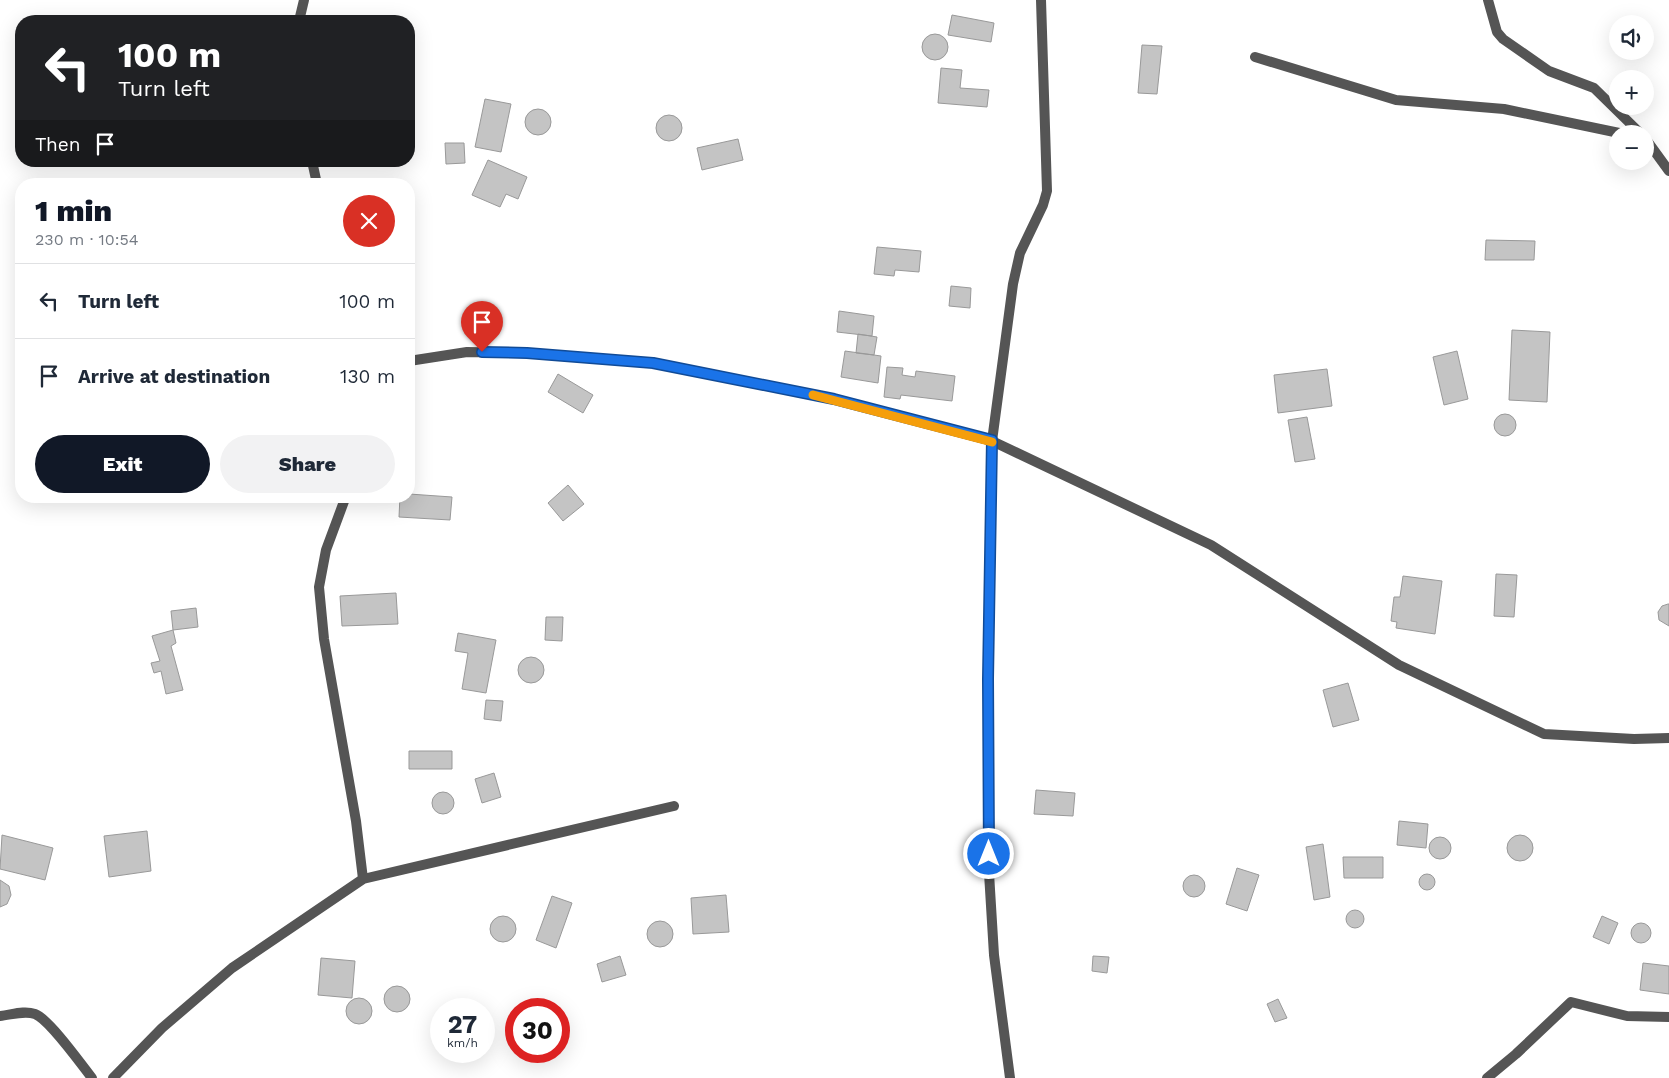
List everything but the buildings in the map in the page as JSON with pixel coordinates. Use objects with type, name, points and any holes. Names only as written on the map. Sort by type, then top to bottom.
[{"type":"street","points":[[300,15],[304,0]]},
{"type":"street","points":[[1010,1078],[994,955],[989,873],[988,679],[992,440],[1013,284],[1020,252],[1043,205],[1047,191],[1041,0]]},
{"type":"street","points":[[1488,0],[1494,24],[1503,38],[1549,71],[1594,88],[1632,125]]},
{"type":"street","points":[[1256,57],[1396,100],[1504,109],[1609,131]]},
{"type":"street","points":[[1654,151],[1669,171]]},
{"type":"street","points":[[415,360],[467,352],[527,353],[653,363],[834,399],[992,440],[1211,545],[1399,665],[1544,734],[1634,740],[1669,738]]},
{"type":"street","points":[[343,503],[326,550],[319,588],[324,639],[356,821],[363,879]]},
{"type":"street","points":[[113,1078],[162,1028],[232,968],[363,879],[674,806]]},
{"type":"street","points":[[1487,1078],[1516,1054],[1571,1002],[1627,1016],[1669,1017]]},
{"type":"street","points":[[0,1016],[24,1012],[36,1014],[46,1021],[92,1078]]},
{"type":"slow traffic","points":[[813,395],[992,440],[992,442]]},
{"type":"route","points":[[482,352],[527,353],[653,363],[834,399],[992,440],[988,679],[989,854]]}]
